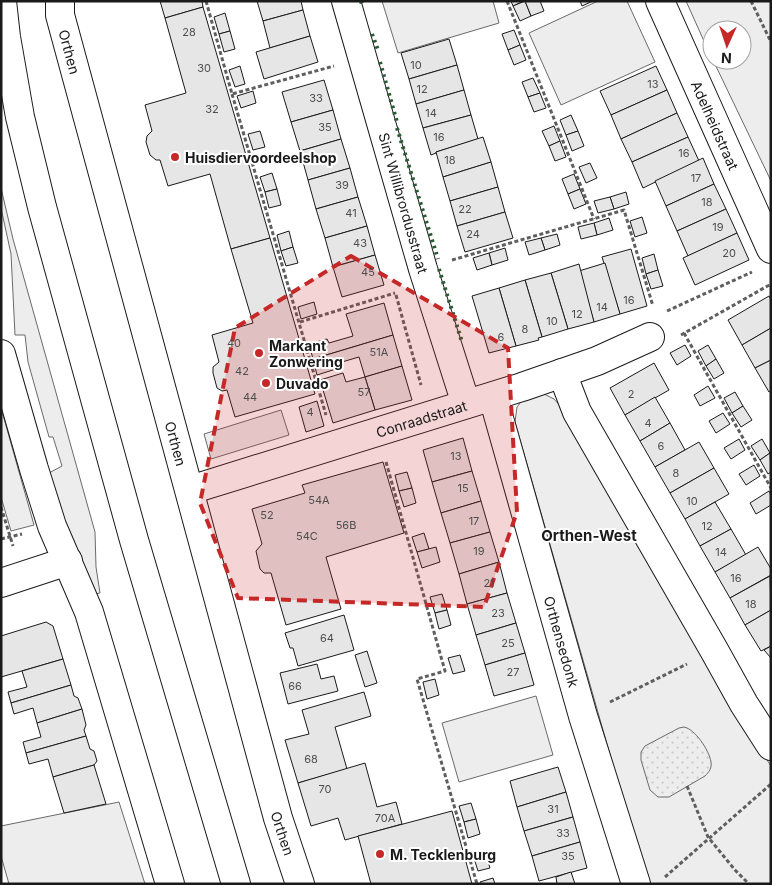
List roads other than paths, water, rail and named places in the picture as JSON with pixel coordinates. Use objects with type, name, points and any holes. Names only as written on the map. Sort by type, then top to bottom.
[{"type":"street","points":[[2,1],[6,37],[20,117],[42,207],[134,540],[236,884]]},
{"type":"street","name":"Orthen","points":[[60,1],[62,24],[278,818],[300,884]]},
{"type":"street","name":"Sint Willibrordusstraat","points":[[346,1],[423,269],[466,404]]},
{"type":"street","name":"Adelheidstraat","points":[[660,1],[771,249]]},
{"type":"street","name":"Conraadstraat","points":[[190,490],[493,397],[597,361],[653,326]]},
{"type":"street","points":[[1,354],[52,526],[89,612],[170,884]]},
{"type":"street","points":[[562,373],[577,412],[744,704],[771,746]]},
{"type":"street","name":"Orthensedonk","points":[[493,397],[583,716],[647,883]]},
{"type":"street","points":[[12,579],[68,561]]},
{"type":"place","name":"Huisdiervoordeelshop","points":[[175,157]]},
{"type":"place","name":"Markant Zonwering","points":[[259,353]]},
{"type":"place","name":"Duvado","points":[[266,383]]},
{"type":"place","name":"M. Tecklenburg","points":[[380,854]]},
{"type":"district","name":"Orthen-West","points":[[589,535]]}]
